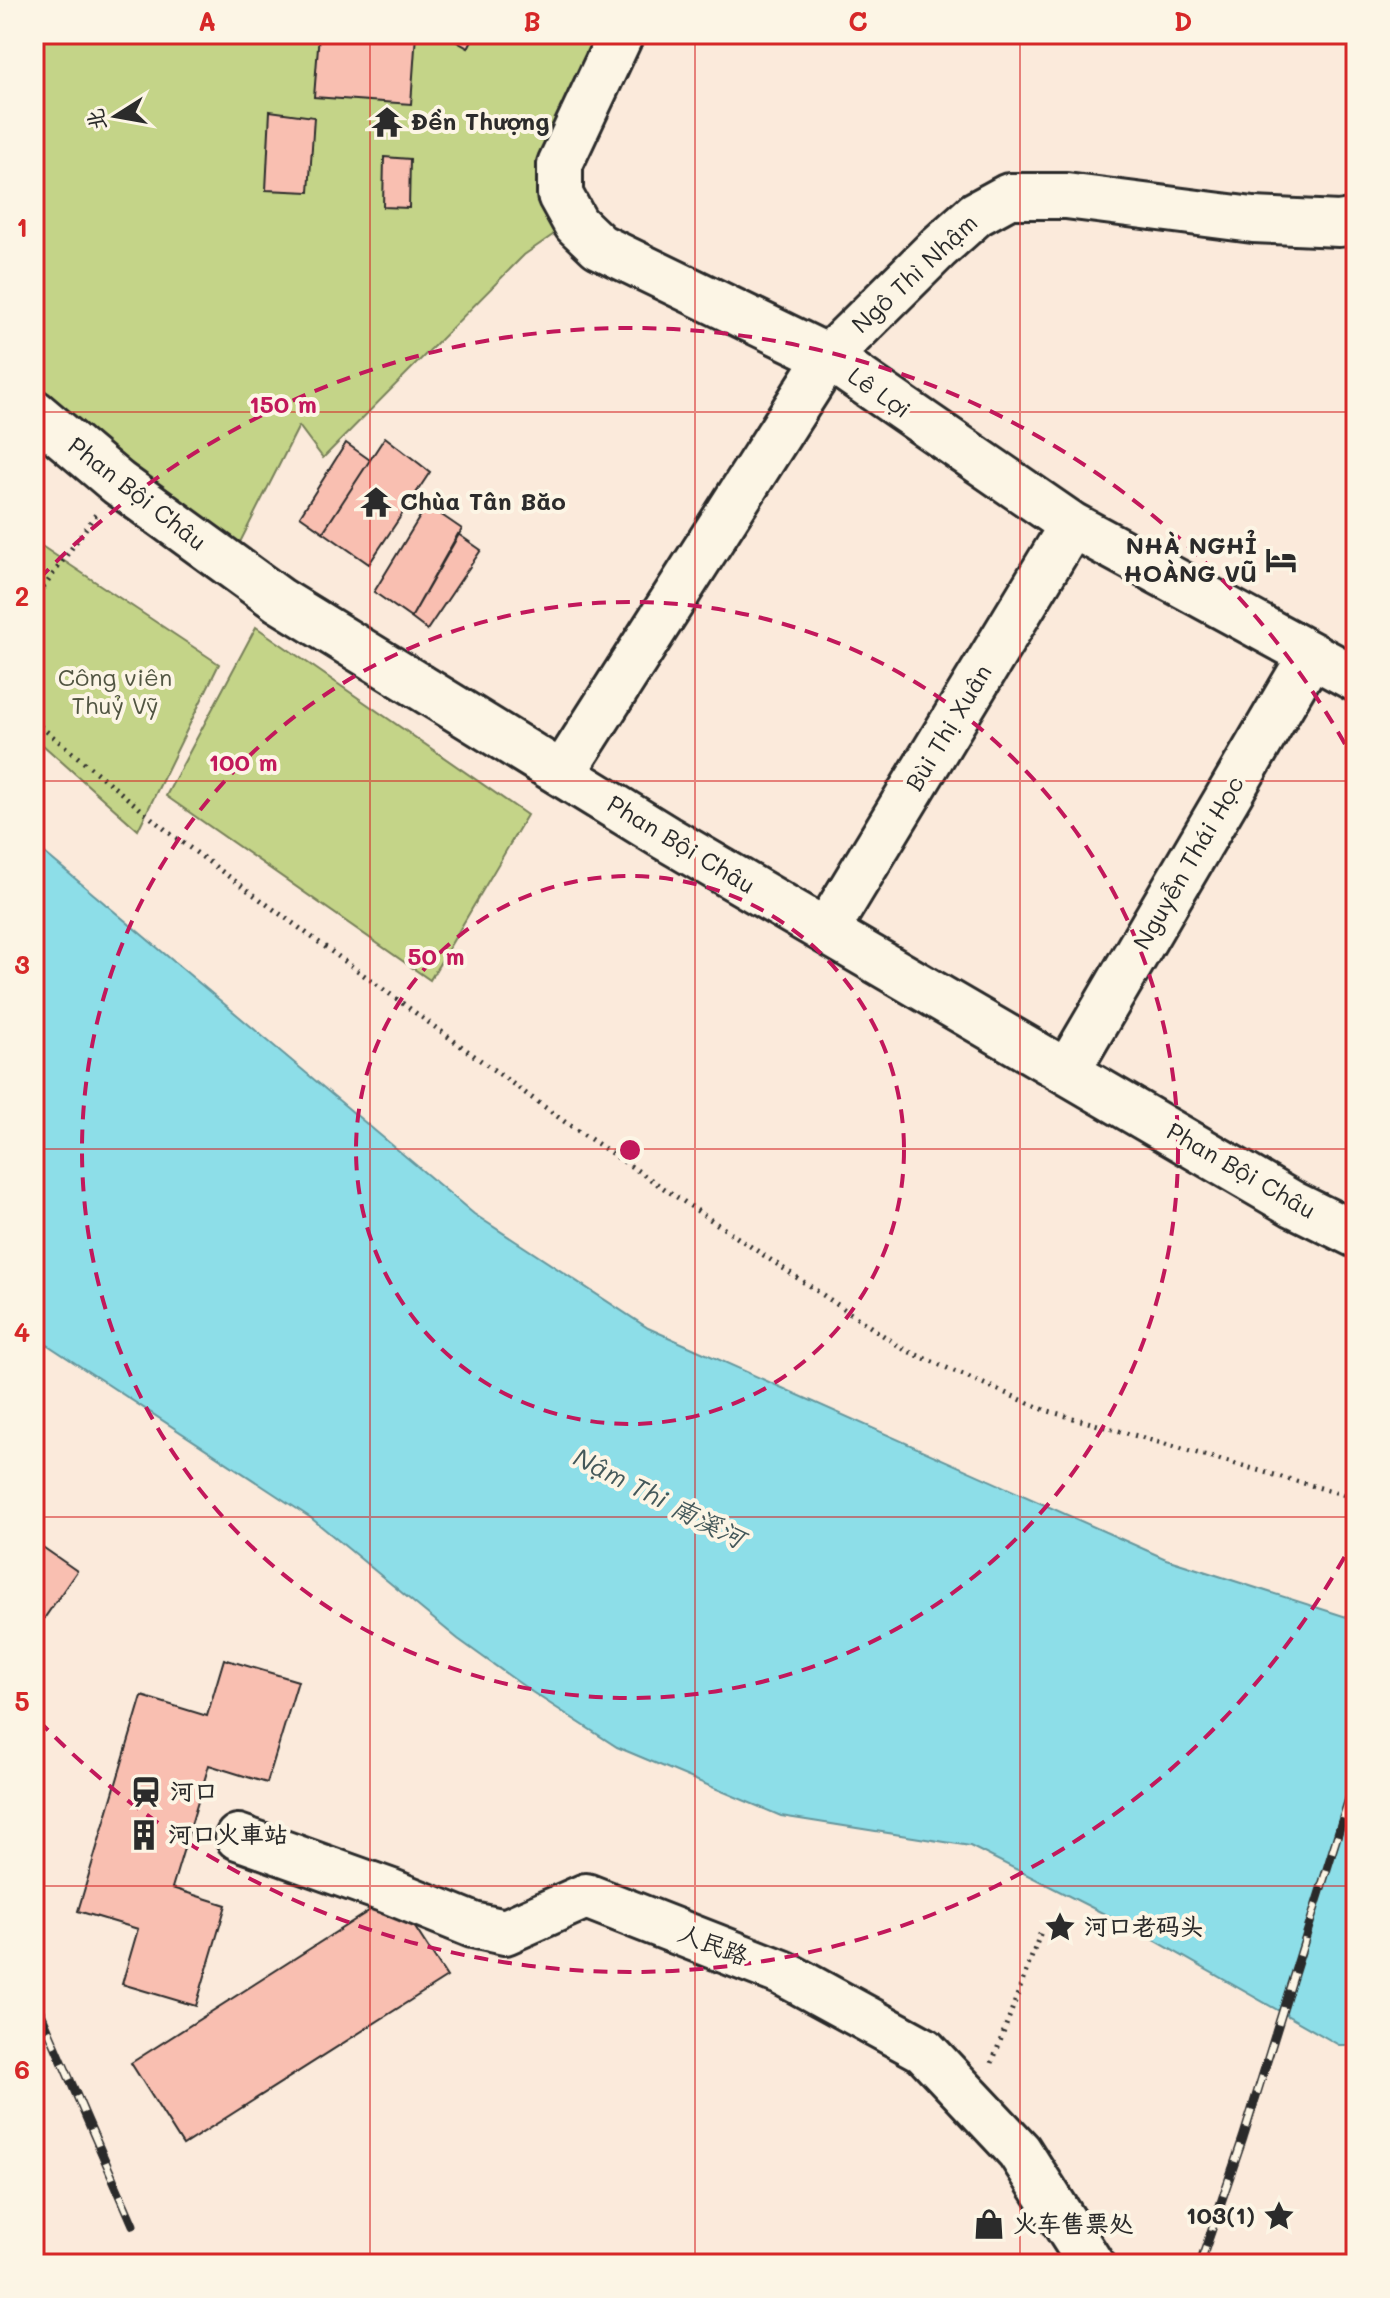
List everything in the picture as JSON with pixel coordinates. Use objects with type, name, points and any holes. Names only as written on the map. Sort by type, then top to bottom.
[{"type":"street","name":"Lê Lợi","points":[[621,34],[560,164],[560,195],[576,224],[599,246],[828,357],[1072,525],[1356,679]]},
{"type":"street","name":"Ngô Thì Nhậm","points":[[562,774],[828,357],[976,214],[1009,196],[1066,196],[1253,220],[1339,224],[1356,221]]},
{"type":"street","name":"Phan Bội Châu","points":[[34,412],[118,483],[279,600],[666,838],[1293,1204],[1356,1235]]},
{"type":"street","name":"Bùi Thị Xuân","points":[[826,931],[1072,525]]},
{"type":"street","name":"Nguyễn Thái Học","points":[[1068,1070],[1311,655]]},
{"type":"street","name":"人民路","points":[[238,1837],[473,1925],[505,1932],[586,1896],[783,1973],[924,2050],[1019,2151],[1091,2264]]},
{"type":"path","points":[[316,34],[319,42]]},
{"type":"path","points":[[34,601],[118,483]]},
{"type":"path","points":[[34,721],[172,835],[552,1112],[905,1350],[1045,1410],[1356,1498]]},
{"type":"path","points":[[976,2105],[1042,1929]]},
{"type":"green space","points":[[34,34],[606,34],[538,183],[560,230],[524,255],[323,458],[299,426],[232,558],[34,426]]},
{"type":"green space","name":"Công viên Thuỷ Vỹ","points":[[34,541],[219,664],[138,830],[34,737]]},
{"type":"green space","points":[[256,627],[527,815],[430,980],[166,796]]},
{"type":"water","name":"Nậm Thi 南溪河","points":[[34,844],[474,1214],[648,1328],[1166,1559],[1356,1620],[1356,2045],[1339,2045],[1140,1932],[970,1846],[781,1816],[617,1747],[458,1639],[311,1518],[34,1336]]},
{"type":"building","points":[[319,34],[416,34],[411,104],[314,97]]},
{"type":"building","points":[[443,34],[475,34],[468,48]]},
{"type":"building","points":[[270,111],[314,117],[309,192],[266,190]]},
{"type":"building","points":[[384,157],[410,159],[409,208],[383,207]]},
{"type":"building","name":"Chùa Tân Băo","points":[[385,437],[430,472],[369,564],[323,532]]},
{"type":"building","points":[[346,443],[370,460],[323,532],[300,516]]},
{"type":"building","points":[[427,505],[462,529],[411,618],[374,592]]},
{"type":"building","points":[[458,534],[481,550],[427,630],[411,618]]},
{"type":"building","points":[[34,1541],[77,1571],[43,1620],[34,1613]]},
{"type":"building","name":"河口火車站","points":[[224,1659],[298,1681],[267,1783],[209,1765],[172,1888],[226,1905],[196,2006],[122,1984],[138,1929],[78,1911],[142,1696],[207,1716]]},
{"type":"building","points":[[394,1895],[447,1977],[183,2145],[131,2063]]},
{"type":"railway","points":[[1200,2264],[1243,2138],[1356,1776]]},
{"type":"railway","points":[[34,1997],[133,2225]]},
{"type":"place","name":"Đền Thượng","points":[[387,122]]},
{"type":"place","name":"Chùa Tân Băo","points":[[376,502]]},
{"type":"place","name":"NHÀ NGHỈ HOÀNG VŨ","points":[[1281,560]]},
{"type":"place","name":"河口","points":[[146,1792]]},
{"type":"place","name":"河口火車站","points":[[144,1835]]},
{"type":"place","name":"河口老码头","points":[[1060,1927]]},
{"type":"place","name":"103(1)","points":[[1279,2216]]},
{"type":"place","name":"火车售票处","points":[[989,2224]]}]
